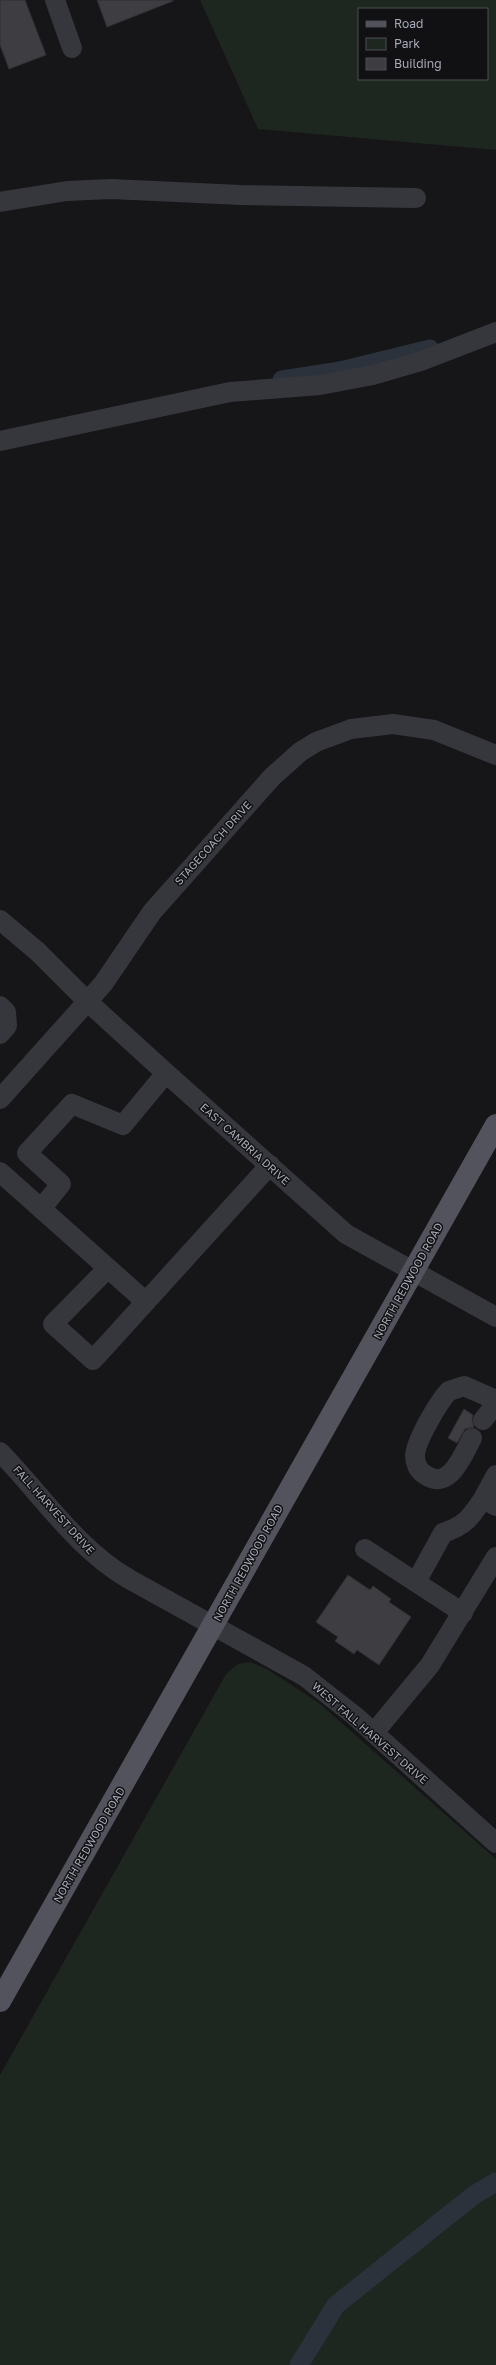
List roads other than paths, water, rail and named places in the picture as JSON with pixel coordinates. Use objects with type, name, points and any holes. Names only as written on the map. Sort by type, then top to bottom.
[{"type":"main road","name":"NORTH REDWOOD ROAD","points":[[0,2001],[496,1125]]},
{"type":"street","points":[[55,0],[72,48]]},
{"type":"street","points":[[0,202],[67,191],[111,189],[241,195],[416,198]]},
{"type":"street","points":[[0,441],[230,392],[320,385],[373,375],[421,361],[496,332]]},
{"type":"street","name":"STAGECOACH DRIVE","points":[[0,1099],[88,1002],[114,969],[152,912],[272,777],[285,764],[310,746],[351,729],[393,724],[434,730],[496,755]]},
{"type":"street","name":"EAST CAMBRIA DRIVE","points":[[0,920],[38,952],[88,1002],[346,1234],[496,1317]]},
{"type":"street","points":[[0,1006],[6,1012],[7,1026],[0,1034]]},
{"type":"street","points":[[41,1209],[61,1184],[27,1153],[37,1142],[72,1104],[123,1125],[166,1073]]},
{"type":"street","points":[[108,1268],[53,1324],[93,1360],[270,1165]]},
{"type":"street","points":[[0,1172],[146,1302]]},
{"type":"street","points":[[472,1438],[456,1468],[449,1476],[439,1479],[427,1477],[421,1472],[415,1462],[418,1444],[449,1391],[464,1386],[496,1400]]},
{"type":"street","points":[[483,1420],[496,1404]]},
{"type":"street","name":"FALL HARVEST DRIVE","points":[[0,1452],[79,1541],[102,1561],[129,1579],[214,1625]]},
{"type":"street","points":[[416,1582],[443,1533],[461,1527],[490,1502],[496,1475]]},
{"type":"street","points":[[364,1549],[463,1613]]},
{"type":"street","points":[[377,1729],[430,1665],[496,1557]]},
{"type":"street","name":"WEST FALL HARVEST DRIVE","points":[[214,1625],[280,1661],[330,1695],[496,1843]]},
{"type":"waterway","points":[[282,380],[340,371],[430,349]]},
{"type":"waterway","points":[[299,2365],[336,2305],[474,2195],[496,2182]]}]
